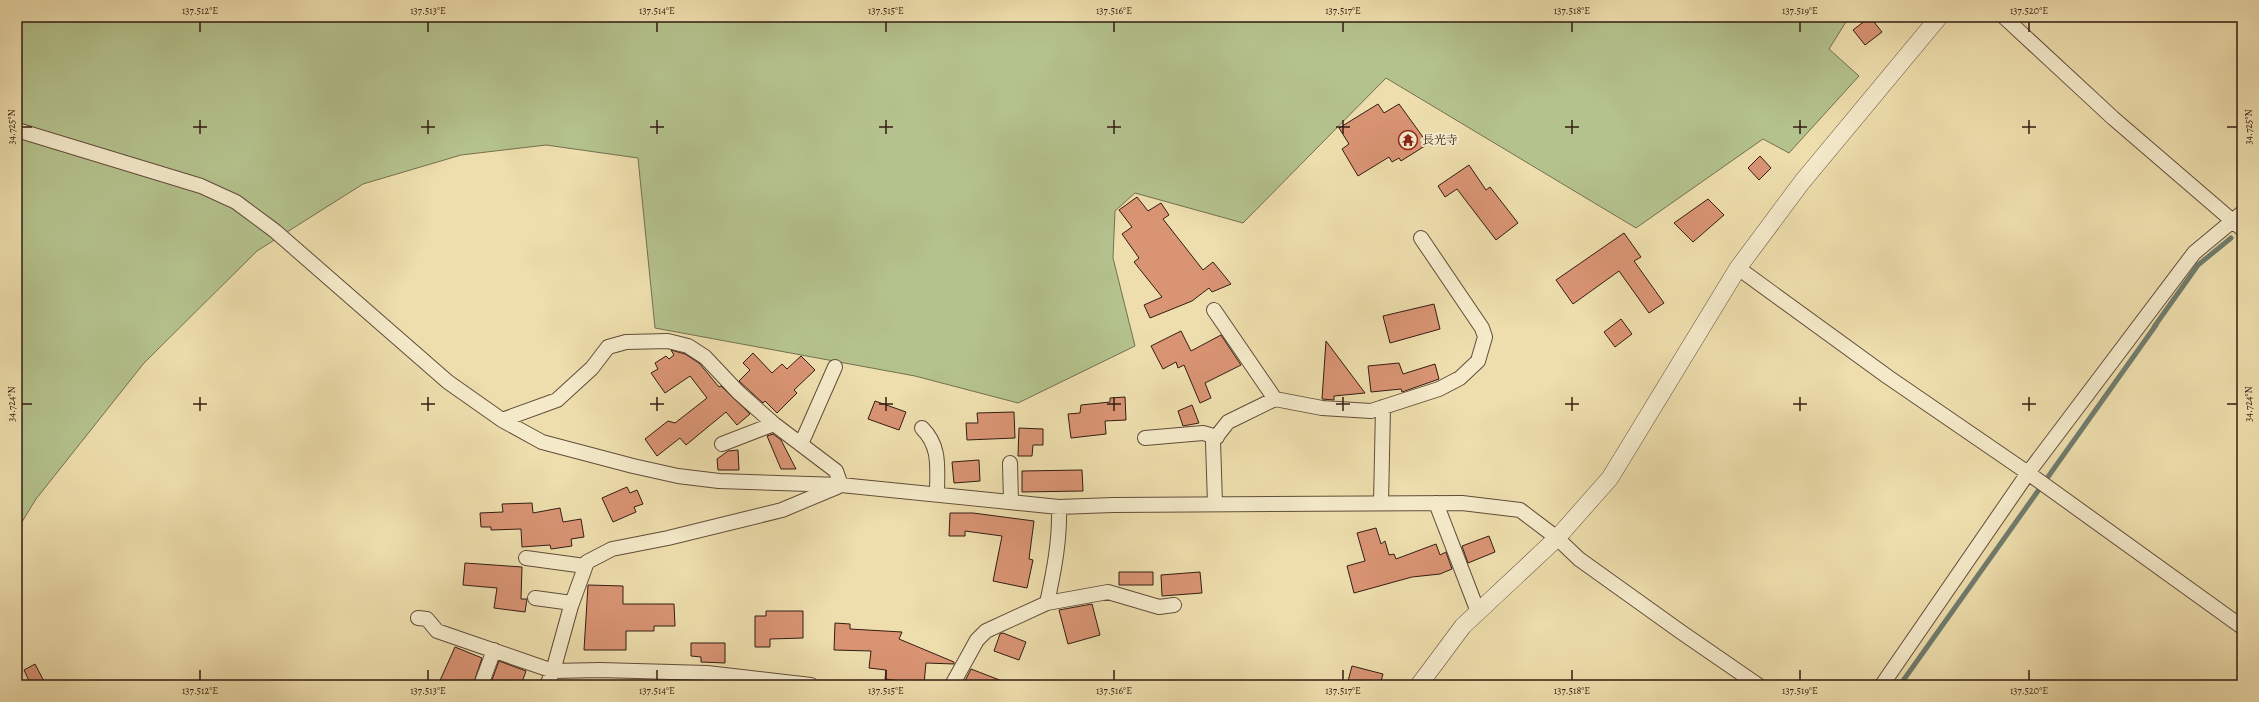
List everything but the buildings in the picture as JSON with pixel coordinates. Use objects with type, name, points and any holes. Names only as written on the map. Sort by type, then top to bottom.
[{"type":"street","points":[[1419,685],[1463,626],[1557,538],[1610,478],[1738,268],[1804,180],[1939,17]]},
{"type":"street","points":[[1882,685],[2028,473],[2194,253],[2239,221],[2112,118],[2004,17]]},
{"type":"street","points":[[17,130],[201,186],[236,202],[275,231],[448,382],[502,420],[542,442],[678,476],[719,481],[840,485],[1059,507],[1215,504],[1462,503],[1520,510],[1557,538],[1579,559],[1758,685]]},
{"type":"street","points":[[1215,504],[1214,441],[1228,422],[1275,399],[1322,408],[1371,411],[1439,389],[1460,378],[1478,361],[1485,337],[1482,328],[1421,238]]},
{"type":"street","points":[[1738,268],[1888,378],[2028,473],[2242,627]]},
{"type":"street","points":[[1214,310],[1275,399]]},
{"type":"street","points":[[502,420],[557,400],[592,368],[608,347],[626,342],[655,340],[688,346],[705,357],[738,392],[774,424],[836,470],[840,485]]},
{"type":"street","points":[[801,444],[835,367]]},
{"type":"street","points":[[1381,503],[1383,407]]},
{"type":"street","points":[[722,444],[774,424]]},
{"type":"street","points":[[922,428],[932,438],[936,452],[937,494]]},
{"type":"street","points":[[1145,438],[1203,433],[1217,437]]},
{"type":"street","points":[[1010,463],[1011,501]]},
{"type":"street","points":[[547,685],[553,671],[572,603],[587,562],[612,549],[668,538],[782,510],[840,485]]},
{"type":"street","points":[[1436,503],[1478,612]]},
{"type":"street","points":[[1047,603],[1055,568],[1059,507]]},
{"type":"street","points":[[526,558],[585,566]]},
{"type":"street","points":[[952,685],[977,640],[986,631],[1047,603],[1108,592],[1159,607],[1174,604]]},
{"type":"street","points":[[535,598],[572,603]]},
{"type":"street","points":[[418,618],[427,619],[437,631],[553,671],[600,670],[706,673],[811,685]]},
{"type":"street","points":[[481,685],[494,650]]},
{"type":"green space","points":[[17,17],[1849,17],[1829,49],[1859,76],[1789,153],[1763,139],[1636,228],[1386,78],[1243,223],[1135,193],[1115,211],[1113,258],[1135,346],[1018,403],[915,376],[655,328],[638,158],[546,145],[461,155],[363,184],[257,251],[144,363],[36,499],[17,530]]},
{"type":"waterway","points":[[2154,327],[2198,265],[2231,238]]},
{"type":"waterway","points":[[1900,685],[2156,325]]},
{"type":"place","name":"長光寺","points":[[1408,140]]}]
